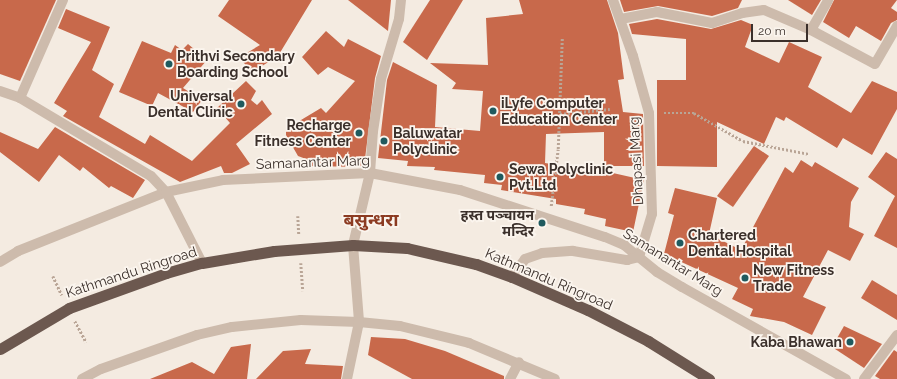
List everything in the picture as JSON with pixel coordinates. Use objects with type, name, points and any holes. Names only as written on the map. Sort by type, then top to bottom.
[{"type":"highway","name":"Kathmandu Ringroad","points":[[0,349],[69,308],[202,263],[300,248],[353,246],[407,248],[476,264],[512,277],[601,317],[709,379]]},
{"type":"street","points":[[20,98],[63,0]]},
{"type":"street","points":[[347,379],[359,322],[353,246],[370,173],[373,131],[381,79],[399,20],[401,0]]},
{"type":"street","name":"Dhapasi Marg","points":[[613,0],[621,19],[649,113],[652,214],[639,257]]},
{"type":"street","points":[[811,30],[828,0]]},
{"type":"street","points":[[621,19],[657,12],[712,23],[742,13],[764,10],[811,30],[875,64],[897,26]]},
{"type":"street","points":[[0,91],[20,98],[151,176],[166,192],[202,263]]},
{"type":"street","name":"Samanantar Marg","points":[[0,262],[18,251],[166,192],[223,180],[370,173],[460,190],[605,237],[639,257],[682,287],[846,379]]},
{"type":"street","points":[[512,277],[525,259],[542,253],[573,252],[627,260],[639,257]]},
{"type":"street","points":[[82,379],[101,369],[197,335],[232,327],[301,320],[359,322],[400,326],[469,343],[519,362],[555,379]]},
{"type":"street","points":[[864,379],[897,335]]},
{"type":"street","points":[[510,379],[519,362]]},
{"type":"path","points":[[549,220],[560,114],[562,38]]},
{"type":"path","points":[[560,114],[610,109]]},
{"type":"path","points":[[649,113],[694,113],[743,141],[809,154]]},
{"type":"building","points":[[0,0],[56,0],[20,81],[0,74]]},
{"type":"building","points":[[229,0],[312,0],[278,56],[251,73],[240,57],[260,45],[218,16]]},
{"type":"building","points":[[348,0],[391,0],[388,31]]},
{"type":"building","points":[[430,0],[463,0],[427,60],[403,42]]},
{"type":"building","points":[[519,0],[607,0],[618,33],[624,79],[618,80],[623,112],[643,114],[644,166],[604,166],[604,132],[546,134],[545,163],[604,173],[604,171],[644,180],[633,232],[605,226],[606,219],[584,214],[585,209],[556,204],[556,199],[501,190],[502,185],[484,183],[485,175],[434,170],[435,167],[407,166],[408,161],[378,158],[387,80],[393,62],[437,85],[435,127],[480,131],[483,91],[452,89],[456,83],[430,63],[488,65],[486,18],[523,14]]},
{"type":"building","points":[[620,0],[742,0],[738,8],[712,16],[658,6],[624,12]]},
{"type":"building","points":[[788,0],[821,0],[812,15]]},
{"type":"building","points":[[834,0],[897,0],[891,8],[897,12],[897,20],[891,23],[881,41],[856,26],[849,38],[823,22]]},
{"type":"building","points":[[66,9],[110,27],[92,70],[114,84],[99,117],[145,144],[150,135],[192,161],[230,123],[217,108],[246,81],[256,91],[251,100],[257,105],[262,100],[272,114],[236,144],[250,164],[232,173],[224,173],[221,166],[180,182],[63,116],[67,111],[54,103],[91,42],[58,28]]},
{"type":"building","points":[[657,19],[711,29],[741,20],[753,25],[745,47],[779,63],[789,42],[822,57],[808,87],[851,113],[872,81],[897,92],[897,109],[872,155],[843,138],[837,148],[786,117],[784,121],[776,117],[764,144],[717,122],[717,167],[657,166],[657,80],[686,80],[686,39],[632,34],[629,24]]},
{"type":"building","points":[[326,31],[344,47],[348,39],[381,56],[375,78],[364,167],[308,166],[306,159],[298,156],[286,135],[286,129],[321,108],[326,113],[355,81],[328,67],[318,75],[302,57]]},
{"type":"building","points":[[142,41],[171,53],[175,45],[182,50],[188,44],[207,60],[183,88],[202,100],[193,112],[158,93],[152,106],[119,92]]},
{"type":"building","points":[[55,127],[145,180],[133,198],[111,186],[109,188],[83,167],[80,171],[59,155],[39,182],[0,152],[0,132],[38,149]]},
{"type":"building","points":[[754,146],[769,156],[733,207],[717,196]]},
{"type":"building","points":[[886,152],[897,159],[897,248],[874,236],[895,196],[868,177]]},
{"type":"building","points":[[801,160],[812,167],[815,162],[859,188],[851,202],[849,227],[864,234],[850,261],[828,250],[803,297],[826,307],[812,335],[784,322],[750,316],[753,309],[732,299],[738,288],[664,254],[674,215],[668,213],[675,188],[717,198],[709,234],[741,250],[785,167],[793,173]]},
{"type":"building","points":[[872,280],[897,295],[897,320],[861,298]]},
{"type":"building","name":"Kaba Bhawan","points":[[844,326],[882,344],[864,368],[832,347]]},
{"type":"building","points":[[371,337],[405,339],[445,351],[504,376],[504,379],[412,379],[368,355]]},
{"type":"building","points":[[251,344],[247,379],[150,379],[192,362],[214,374],[231,347]]},
{"type":"building","points":[[311,349],[305,364],[343,366],[341,379],[256,379],[283,351]]},
{"type":"building","points":[[894,350],[897,352],[897,379],[880,379],[875,376]]},
{"type":"place","name":"Prithvi Secondary Boarding School","points":[[169,64]]},
{"type":"place","name":"Universal Dental Clinic","points":[[241,104]]},
{"type":"place","name":"iLyfe Computer Education Center","points":[[493,111]]},
{"type":"place","name":"Recharge Fitness Center","points":[[359,133]]},
{"type":"place","name":"Baluwatar Polyclinic","points":[[384,141]]},
{"type":"place","name":"Sewa Polyclinic Pvt.Ltd","points":[[500,177]]},
{"type":"place","name":"हस्त पञ्चायन मन्दिर","points":[[542,223]]},
{"type":"place","name":"Chartered Dental Hospital","points":[[680,243]]},
{"type":"place","name":"New Fitness Trade","points":[[745,278]]},
{"type":"place","name":"Kaba Bhawan","points":[[850,342]]},
{"type":"district","name":"बसुन्धरा","points":[[371,220]]}]
